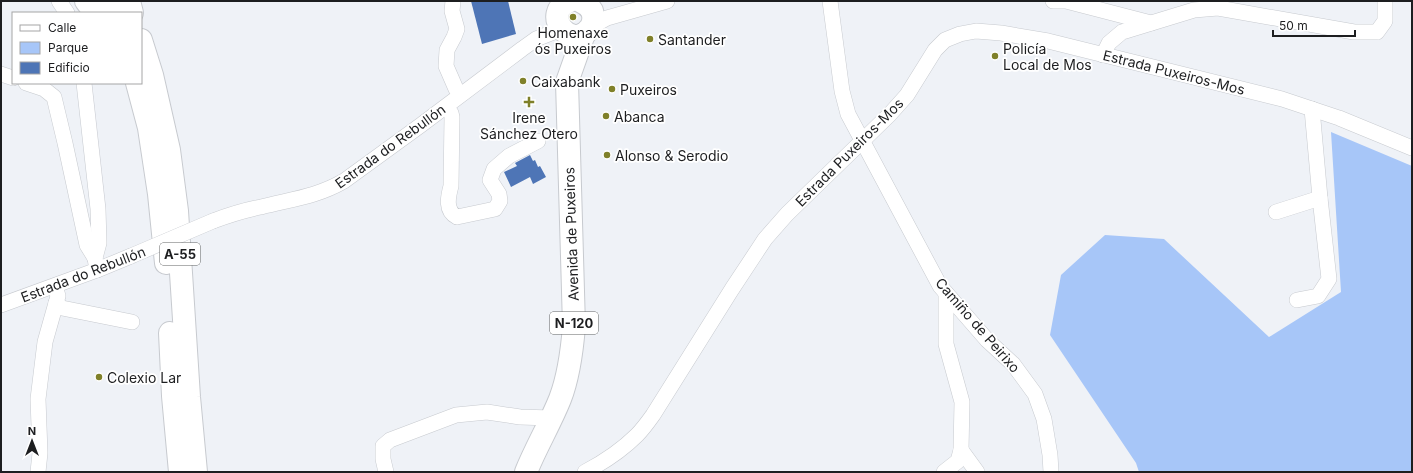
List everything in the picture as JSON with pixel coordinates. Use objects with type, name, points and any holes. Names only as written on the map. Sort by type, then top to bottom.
[{"type":"highway","points":[[86,1],[94,12]]},
{"type":"highway","points":[[111,1],[115,12]]},
{"type":"highway","points":[[129,1],[132,12]]},
{"type":"highway","name":"Avenida de Puxeiros","points":[[534,451],[560,398],[572,349],[574,326],[567,82],[564,73],[562,45],[575,13]]},
{"type":"highway","name":"A-55","points":[[142,43],[152,75],[169,150],[177,211],[189,397],[196,472]]},
{"type":"highway","name":"A-55","points":[[137,84],[148,128],[159,194],[167,279],[173,396],[180,472]]},
{"type":"highway","points":[[526,472],[534,451]]},
{"type":"highway","name":"N-120","points":[[512,472],[534,451]]},
{"type":"street","points":[[60,1],[66,12]]},
{"type":"street","points":[[453,1],[452,11],[457,29],[447,50],[446,66],[456,89],[461,94]]},
{"type":"street","name":"Estrada do Rebullón","points":[[1,305],[56,286],[97,259],[125,259],[213,221],[241,212],[318,194],[332,188],[362,169],[536,39],[575,13],[607,18],[667,1]]},
{"type":"street","name":"Camiño de Peirixo","points":[[830,1],[842,91],[848,114],[940,286],[988,340],[1013,364],[1035,394],[1044,419],[1050,455],[1051,472]]},
{"type":"street","points":[[1053,1],[1066,2],[1152,23]]},
{"type":"street","points":[[1103,55],[1109,44],[1122,32],[1194,10],[1218,8],[1354,32],[1377,32],[1385,21],[1385,1]]},
{"type":"street","points":[[575,13],[630,11]]},
{"type":"street","name":"Estrada Puxeiros-Mos","points":[[585,472],[622,448],[638,434],[653,415],[732,289],[765,240],[786,214],[890,114],[907,94],[935,50],[945,40],[960,34],[976,31],[1001,33],[1048,41],[1282,98],[1339,118],[1412,148]]},
{"type":"street","points":[[1,74],[12,78]]},
{"type":"street","points":[[29,84],[44,89],[54,97],[85,234],[97,259]]},
{"type":"street","points":[[84,84],[98,209],[97,259]]},
{"type":"street","points":[[446,107],[451,113],[452,117],[451,186],[448,195],[448,205],[453,215],[457,217],[495,209],[500,201],[499,194],[490,180],[494,169],[509,156],[538,141]]},
{"type":"street","points":[[1297,300],[1318,296],[1329,279],[1312,109]]},
{"type":"street","points":[[1276,212],[1320,198]]},
{"type":"street","points":[[97,259],[110,256],[125,259]]},
{"type":"street","points":[[38,472],[40,454],[38,399],[45,342],[58,296],[56,286]]},
{"type":"street","points":[[944,472],[958,462],[961,450],[962,402],[946,344],[946,293]]},
{"type":"street","points":[[56,303],[62,308],[132,322]]},
{"type":"street","points":[[386,472],[383,459],[383,446],[390,440],[456,415],[487,412],[520,417],[551,418]]},
{"type":"street","points":[[961,450],[977,472]]},
{"type":"green space","points":[[1331,132],[1412,166],[1412,472],[1139,472],[1136,463],[1050,335],[1061,275],[1105,235],[1164,239],[1269,337],[1341,292]]},
{"type":"building","points":[[471,1],[508,1],[516,34],[482,44]]},
{"type":"building","points":[[530,155],[533,161],[535,160],[538,167],[540,166],[546,177],[533,184],[530,177],[511,187],[504,172],[517,166],[515,163]]},
{"type":"place","name":"Homenaxe ós Puxeiros","points":[[573,17]]},
{"type":"place","name":"Santander","points":[[650,39]]},
{"type":"place","name":"Policía Local de Mos","points":[[995,56]]},
{"type":"place","name":"Caixabank","points":[[523,81]]},
{"type":"place","name":"Puxeiros","points":[[612,89]]},
{"type":"place","name":"Irene Sánchez Otero","points":[[529,102]]},
{"type":"place","name":"Abanca","points":[[606,116]]},
{"type":"place","name":"Alonso & Serodio","points":[[607,155]]},
{"type":"place","name":"Colexio Lar","points":[[99,377]]}]
